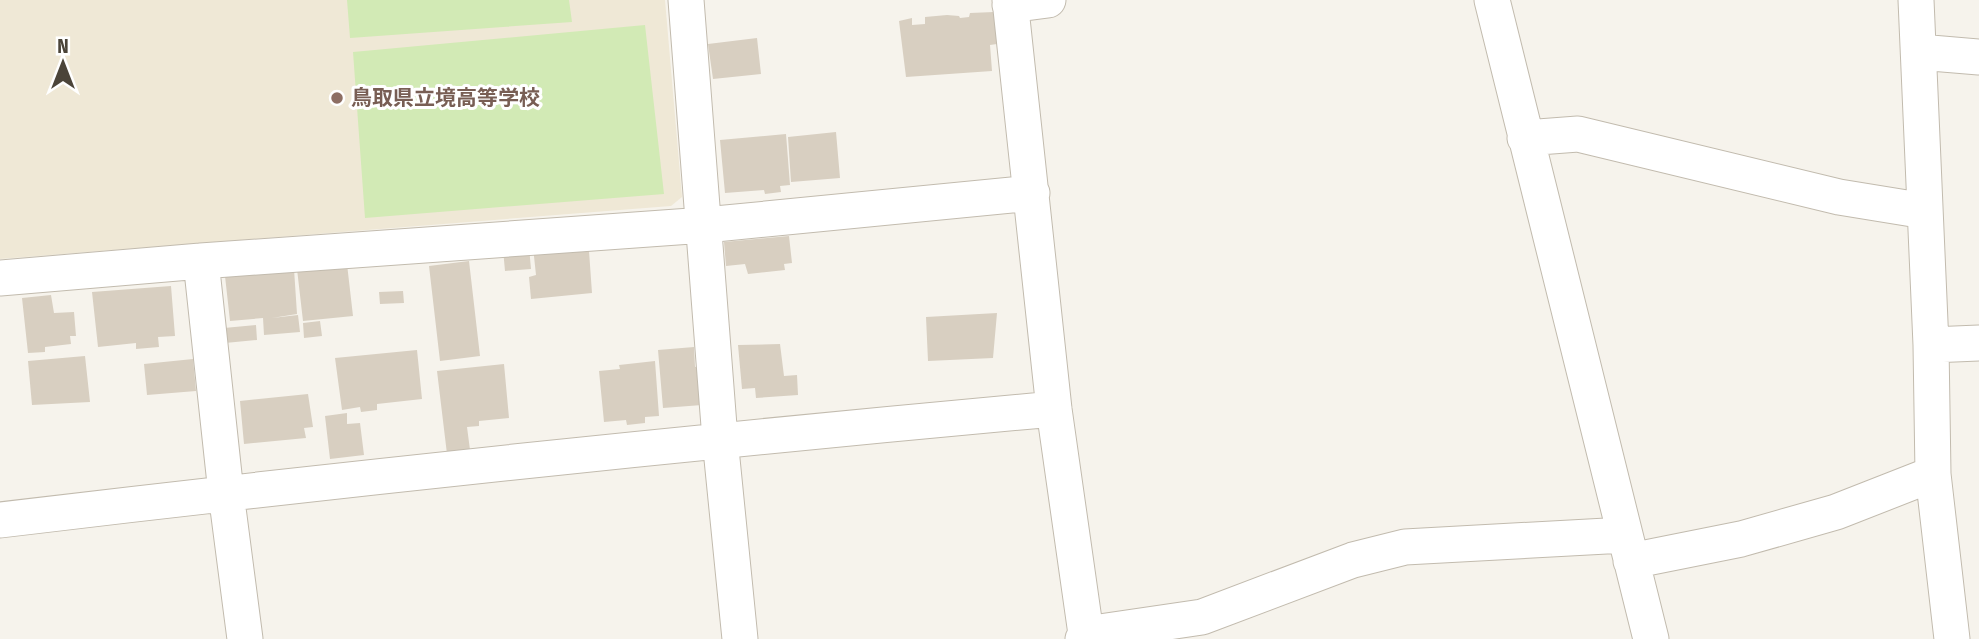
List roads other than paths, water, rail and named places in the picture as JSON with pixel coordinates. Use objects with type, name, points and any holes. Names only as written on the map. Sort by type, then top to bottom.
[{"type":"street","points":[[686,0],[720,439],[740,639]]},
{"type":"street","points":[[1048,0],[1010,2],[1054,409],[1084,636],[1202,617],[1353,560],[1405,547],[1628,548],[1752,536],[1836,512],[1933,474]]},
{"type":"street","points":[[1492,0],[1651,639]]},
{"type":"street","points":[[1916,0],[1931,345],[1933,474],[1952,639]]},
{"type":"street","points":[[1919,52],[1979,57]]},
{"type":"street","points":[[1525,138],[1578,134],[1839,197],[1925,211]]},
{"type":"street","points":[[0,278],[705,225],[1032,193]]},
{"type":"street","points":[[201,261],[245,639]]},
{"type":"street","points":[[1931,345],[1979,343]]},
{"type":"street","points":[[0,520],[720,439],[1054,409]]},
{"type":"place","name":"鳥取県立境高等学校","points":[[337,98]]}]
